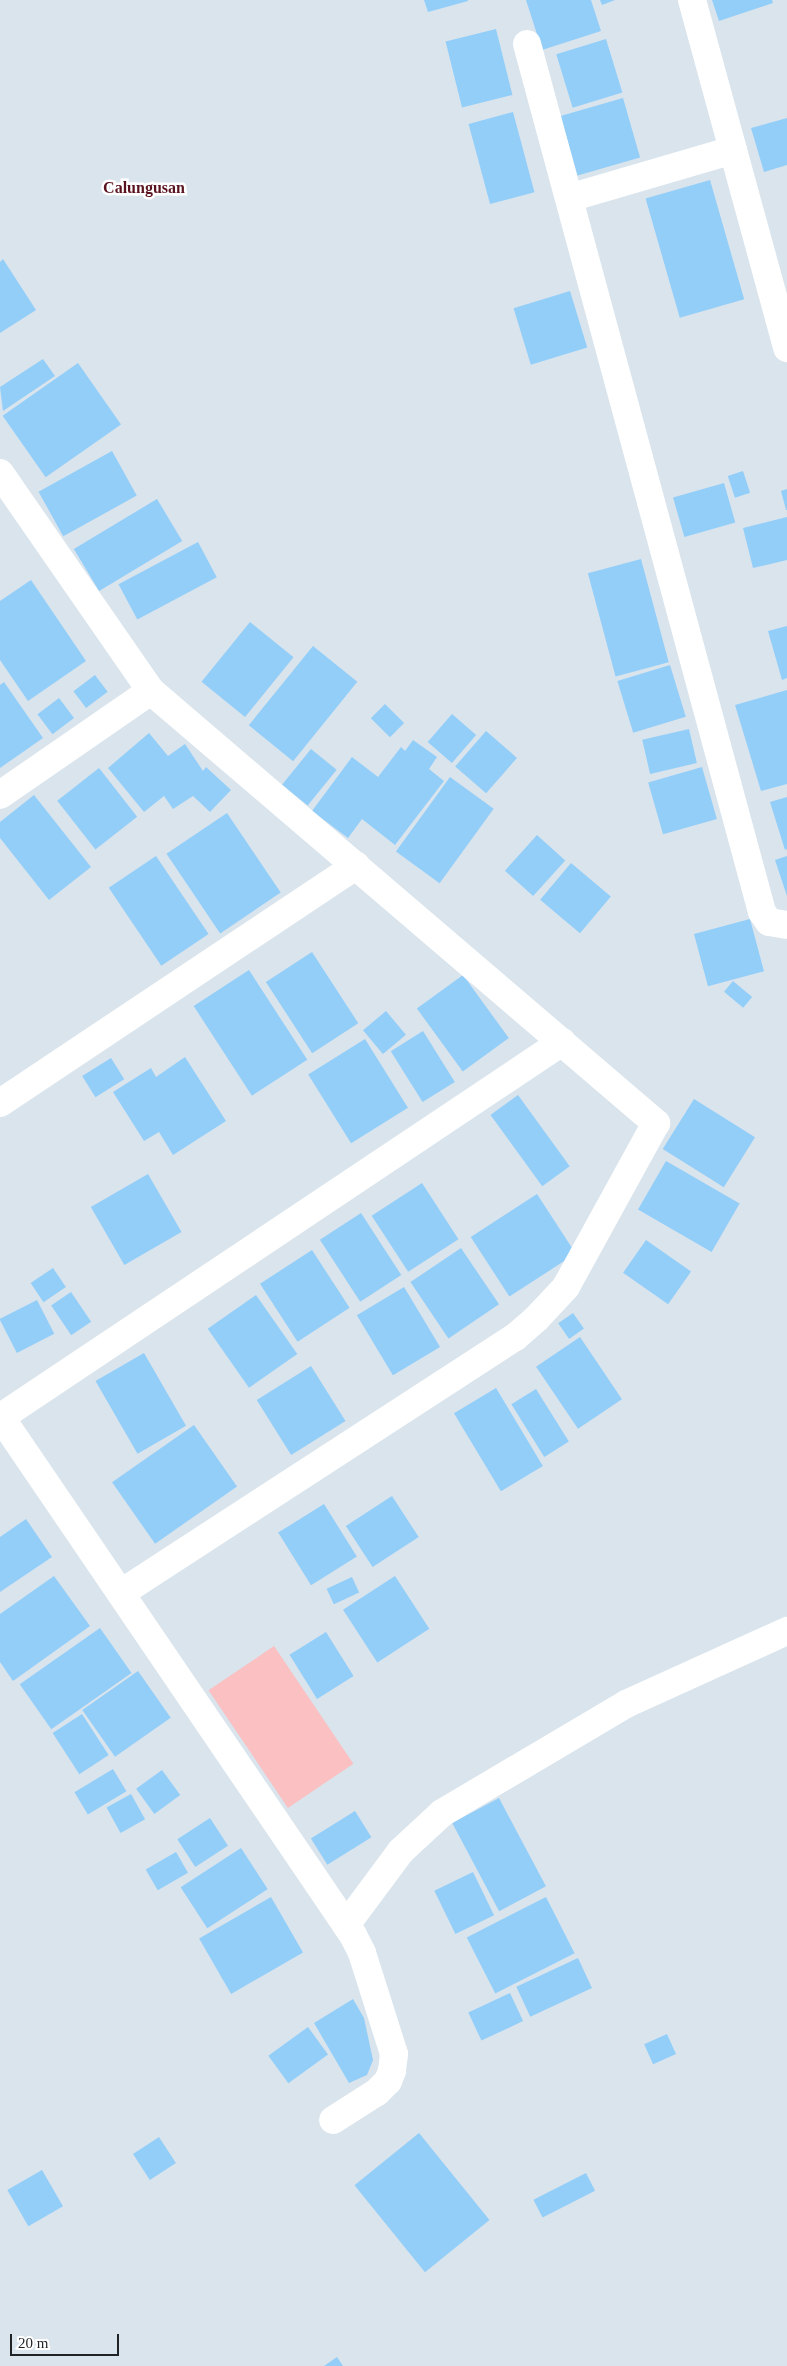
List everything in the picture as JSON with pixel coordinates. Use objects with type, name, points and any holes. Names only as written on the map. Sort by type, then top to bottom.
[{"type":"street","points":[[692,0],[787,348]]},
{"type":"street","points":[[527,44],[762,912],[769,922],[787,925]]},
{"type":"street","points":[[569,198],[733,150]]},
{"type":"street","points":[[0,473],[151,692],[656,1123],[566,1287],[515,1337],[122,1592]]},
{"type":"street","points":[[0,795],[151,692]]},
{"type":"street","points":[[0,1104],[356,866]]},
{"type":"street","points":[[333,2120],[388,2081],[394,2054],[370,1970],[346,1925],[122,1592],[0,1417],[562,1042]]},
{"type":"street","points":[[346,1925],[401,1850],[442,1813],[626,1704],[787,1631]]},
{"type":"shaded area","points":[[274,1646],[353,1764],[288,1808],[209,1690]]},
{"type":"building","points":[[424,0],[468,0],[468,1],[428,12]]},
{"type":"building","points":[[526,0],[591,0],[601,31],[542,50]]},
{"type":"building","points":[[600,0],[615,0],[602,5]]},
{"type":"building","points":[[712,0],[772,0],[773,3],[719,21]]},
{"type":"building","points":[[496,29],[512,95],[462,108],[446,42]]},
{"type":"building","points":[[606,39],[622,93],[573,108],[556,54]]},
{"type":"building","points":[[623,98],[640,158],[578,176],[561,116]]},
{"type":"building","points":[[513,112],[534,192],[490,204],[469,124]]},
{"type":"building","points":[[787,118],[787,165],[764,172],[751,128]]},
{"type":"building","points":[[710,180],[744,299],[680,318],[646,198]]},
{"type":"building","points":[[3,259],[36,310],[0,333],[0,262]]},
{"type":"building","points":[[570,291],[587,347],[531,365],[514,308]]},
{"type":"building","points":[[43,359],[55,376],[3,411],[0,387]]},
{"type":"building","points":[[78,363],[121,424],[46,477],[3,416]]},
{"type":"building","points":[[112,451],[137,496],[63,536],[39,492]]},
{"type":"building","points":[[743,471],[750,493],[735,498],[728,476]]},
{"type":"building","points":[[724,483],[735,522],[684,537],[673,498]]},
{"type":"building","points":[[787,489],[787,510],[786,510],[781,491]]},
{"type":"building","points":[[157,499],[182,541],[99,591],[74,549]]},
{"type":"building","points":[[787,517],[787,560],[753,568],[743,528]]},
{"type":"building","points":[[198,542],[217,577],[137,620],[119,584]]},
{"type":"building","points":[[641,559],[669,662],[616,677],[588,573]]},
{"type":"building","points":[[31,580],[86,661],[28,701],[0,660],[0,601]]},
{"type":"building","points":[[250,622],[294,657],[245,717],[202,682]]},
{"type":"building","points":[[787,626],[787,678],[782,680],[768,631]]},
{"type":"building","points":[[313,646],[357,682],[293,761],[249,725]]},
{"type":"building","points":[[670,665],[686,717],[633,733],[617,681]]},
{"type":"building","points":[[95,675],[108,692],[86,708],[73,691]]},
{"type":"building","points":[[4,682],[43,738],[0,768],[0,685]]},
{"type":"building","points":[[787,690],[787,784],[761,791],[735,705]]},
{"type":"building","points":[[59,698],[74,718],[52,734],[37,714]]},
{"type":"building","points":[[385,704],[404,723],[390,737],[371,718]]},
{"type":"building","points":[[452,714],[476,735],[452,763],[428,742]]},
{"type":"building","points":[[689,729],[697,763],[650,774],[642,740]]},
{"type":"building","points":[[486,731],[517,758],[486,793],[455,766]]},
{"type":"building","points":[[149,733],[168,756],[185,744],[203,771],[206,767],[231,790],[210,812],[193,796],[173,809],[164,796],[144,812],[108,768]]},
{"type":"building","points":[[413,740],[437,757],[429,769],[444,781],[395,845],[362,819],[348,838],[312,811],[352,757],[378,777],[401,747],[405,751]]},
{"type":"building","points":[[311,749],[337,770],[308,806],[282,785]]},
{"type":"building","points":[[702,767],[717,819],[663,834],[648,782]]},
{"type":"building","points":[[99,768],[137,817],[95,849],[57,801]]},
{"type":"building","points":[[450,777],[494,809],[440,883],[396,851]]},
{"type":"building","points":[[34,795],[91,867],[49,900],[0,838],[0,822]]},
{"type":"building","points":[[787,797],[787,849],[785,850],[770,802]]},
{"type":"building","points":[[227,813],[281,893],[220,933],[166,854]]},
{"type":"building","points":[[537,835],[565,860],[533,896],[505,871]]},
{"type":"building","points":[[156,856],[209,934],[161,966],[109,888]]},
{"type":"building","points":[[787,856],[787,896],[775,860]]},
{"type":"building","points":[[571,863],[611,896],[580,933],[540,900]]},
{"type":"building","points":[[750,919],[764,971],[708,986],[694,934]]},
{"type":"building","points":[[312,952],[358,1023],[312,1053],[266,982]]},
{"type":"building","points":[[249,970],[307,1060],[252,1096],[194,1006]]},
{"type":"building","points":[[463,975],[509,1038],[463,1072],[417,1009]]},
{"type":"building","points":[[733,981],[752,997],[743,1008],[724,992]]},
{"type":"building","points":[[386,1011],[406,1035],[383,1054],[363,1030]]},
{"type":"building","points":[[423,1031],[455,1082],[423,1102],[391,1051]]},
{"type":"building","points":[[365,1039],[408,1108],[351,1143],[308,1075]]},
{"type":"building","points":[[185,1057],[226,1121],[173,1155],[159,1132],[144,1141],[113,1092],[151,1068],[156,1077]]},
{"type":"building","points":[[111,1058],[124,1079],[95,1097],[82,1076]]},
{"type":"building","points":[[518,1095],[570,1166],[542,1186],[490,1115]]},
{"type":"building","points":[[694,1099],[755,1137],[724,1187],[663,1149]]},
{"type":"building","points":[[666,1161],[740,1204],[712,1252],[638,1209]]},
{"type":"building","points":[[148,1174],[181,1232],[124,1265],[91,1207]]},
{"type":"building","points":[[422,1183],[458,1239],[408,1272],[372,1216]]},
{"type":"building","points":[[537,1194],[576,1254],[509,1297],[471,1237]]},
{"type":"building","points":[[361,1213],[401,1275],[360,1302],[320,1240]]},
{"type":"building","points":[[646,1240],[691,1272],[668,1304],[623,1273]]},
{"type":"building","points":[[461,1248],[499,1304],[448,1338],[410,1282]]},
{"type":"building","points":[[312,1250],[350,1308],[298,1342],[260,1284]]},
{"type":"building","points":[[53,1268],[66,1287],[43,1302],[31,1283]]},
{"type":"building","points":[[404,1287],[440,1347],[393,1375],[357,1315]]},
{"type":"building","points":[[71,1292],[91,1322],[71,1335],[51,1305]]},
{"type":"building","points":[[256,1295],[297,1354],[249,1388],[208,1329]]},
{"type":"building","points":[[37,1300],[54,1334],[17,1353],[0,1319]]},
{"type":"building","points":[[573,1313],[584,1329],[569,1339],[558,1323]]},
{"type":"building","points":[[580,1337],[622,1399],[578,1429],[536,1367]]},
{"type":"building","points":[[144,1353],[186,1426],[138,1454],[96,1381]]},
{"type":"building","points":[[311,1366],[345,1421],[291,1455],[257,1400]]},
{"type":"building","points":[[496,1388],[543,1466],[501,1491],[454,1413]]},
{"type":"building","points":[[536,1389],[569,1442],[544,1457],[511,1404]]},
{"type":"building","points":[[194,1425],[237,1486],[155,1544],[112,1482]]},
{"type":"building","points":[[392,1496],[419,1537],[373,1567],[346,1526]]},
{"type":"building","points":[[324,1504],[357,1557],[311,1585],[278,1533]]},
{"type":"building","points":[[26,1519],[52,1557],[0,1592],[0,1537]]},
{"type":"building","points":[[54,1576],[90,1626],[13,1681],[0,1662],[0,1614]]},
{"type":"building","points":[[395,1576],[429,1629],[377,1663],[343,1610]]},
{"type":"building","points":[[352,1577],[359,1592],[334,1604],[327,1589]]},
{"type":"building","points":[[100,1628],[132,1673],[51,1729],[20,1684]]},
{"type":"building","points":[[326,1632],[354,1676],[317,1699],[290,1655]]},
{"type":"building","points":[[138,1671],[171,1718],[115,1757],[82,1710]]},
{"type":"building","points":[[82,1714],[109,1755],[79,1774],[53,1733]]},
{"type":"building","points":[[113,1769],[126,1791],[88,1814],[74,1792]]},
{"type":"building","points":[[162,1770],[180,1795],[154,1814],[136,1789]]},
{"type":"building","points":[[131,1794],[145,1819],[121,1833],[107,1808]]},
{"type":"building","points":[[499,1798],[546,1886],[499,1911],[452,1823]]},
{"type":"building","points":[[355,1811],[371,1837],[327,1865],[311,1839]]},
{"type":"building","points":[[210,1818],[228,1846],[195,1867],[177,1839]]},
{"type":"building","points":[[241,1848],[268,1889],[207,1928],[181,1887]]},
{"type":"building","points":[[176,1852],[188,1873],[158,1890],[146,1870]]},
{"type":"building","points":[[473,1872],[494,1915],[455,1934],[434,1891]]},
{"type":"building","points":[[271,1897],[303,1952],[231,1994],[199,1938]]},
{"type":"building","points":[[546,1897],[575,1953],[495,1994],[467,1937]]},
{"type":"building","points":[[578,1958],[592,1988],[530,2017],[516,1987]]},
{"type":"building","points":[[510,1993],[523,2021],[481,2041],[468,2012]]},
{"type":"building","points":[[353,1999],[364,2018],[373,2060],[367,2075],[349,2083],[314,2023]]},
{"type":"building","points":[[308,2027],[328,2055],[288,2083],[268,2056]]},
{"type":"building","points":[[667,2034],[676,2054],[653,2064],[644,2044]]},
{"type":"building","points":[[419,2133],[489,2220],[425,2272],[354,2185]]},
{"type":"building","points":[[159,2137],[176,2163],[150,2180],[133,2154]]},
{"type":"building","points":[[42,2170],[63,2206],[28,2226],[7,2190]]},
{"type":"building","points":[[586,2173],[595,2191],[543,2218],[533,2200]]},
{"type":"building","points":[[337,2357],[343,2366],[324,2366]]},
{"type":"district","name":"Calungusan","points":[[144,188]]}]
